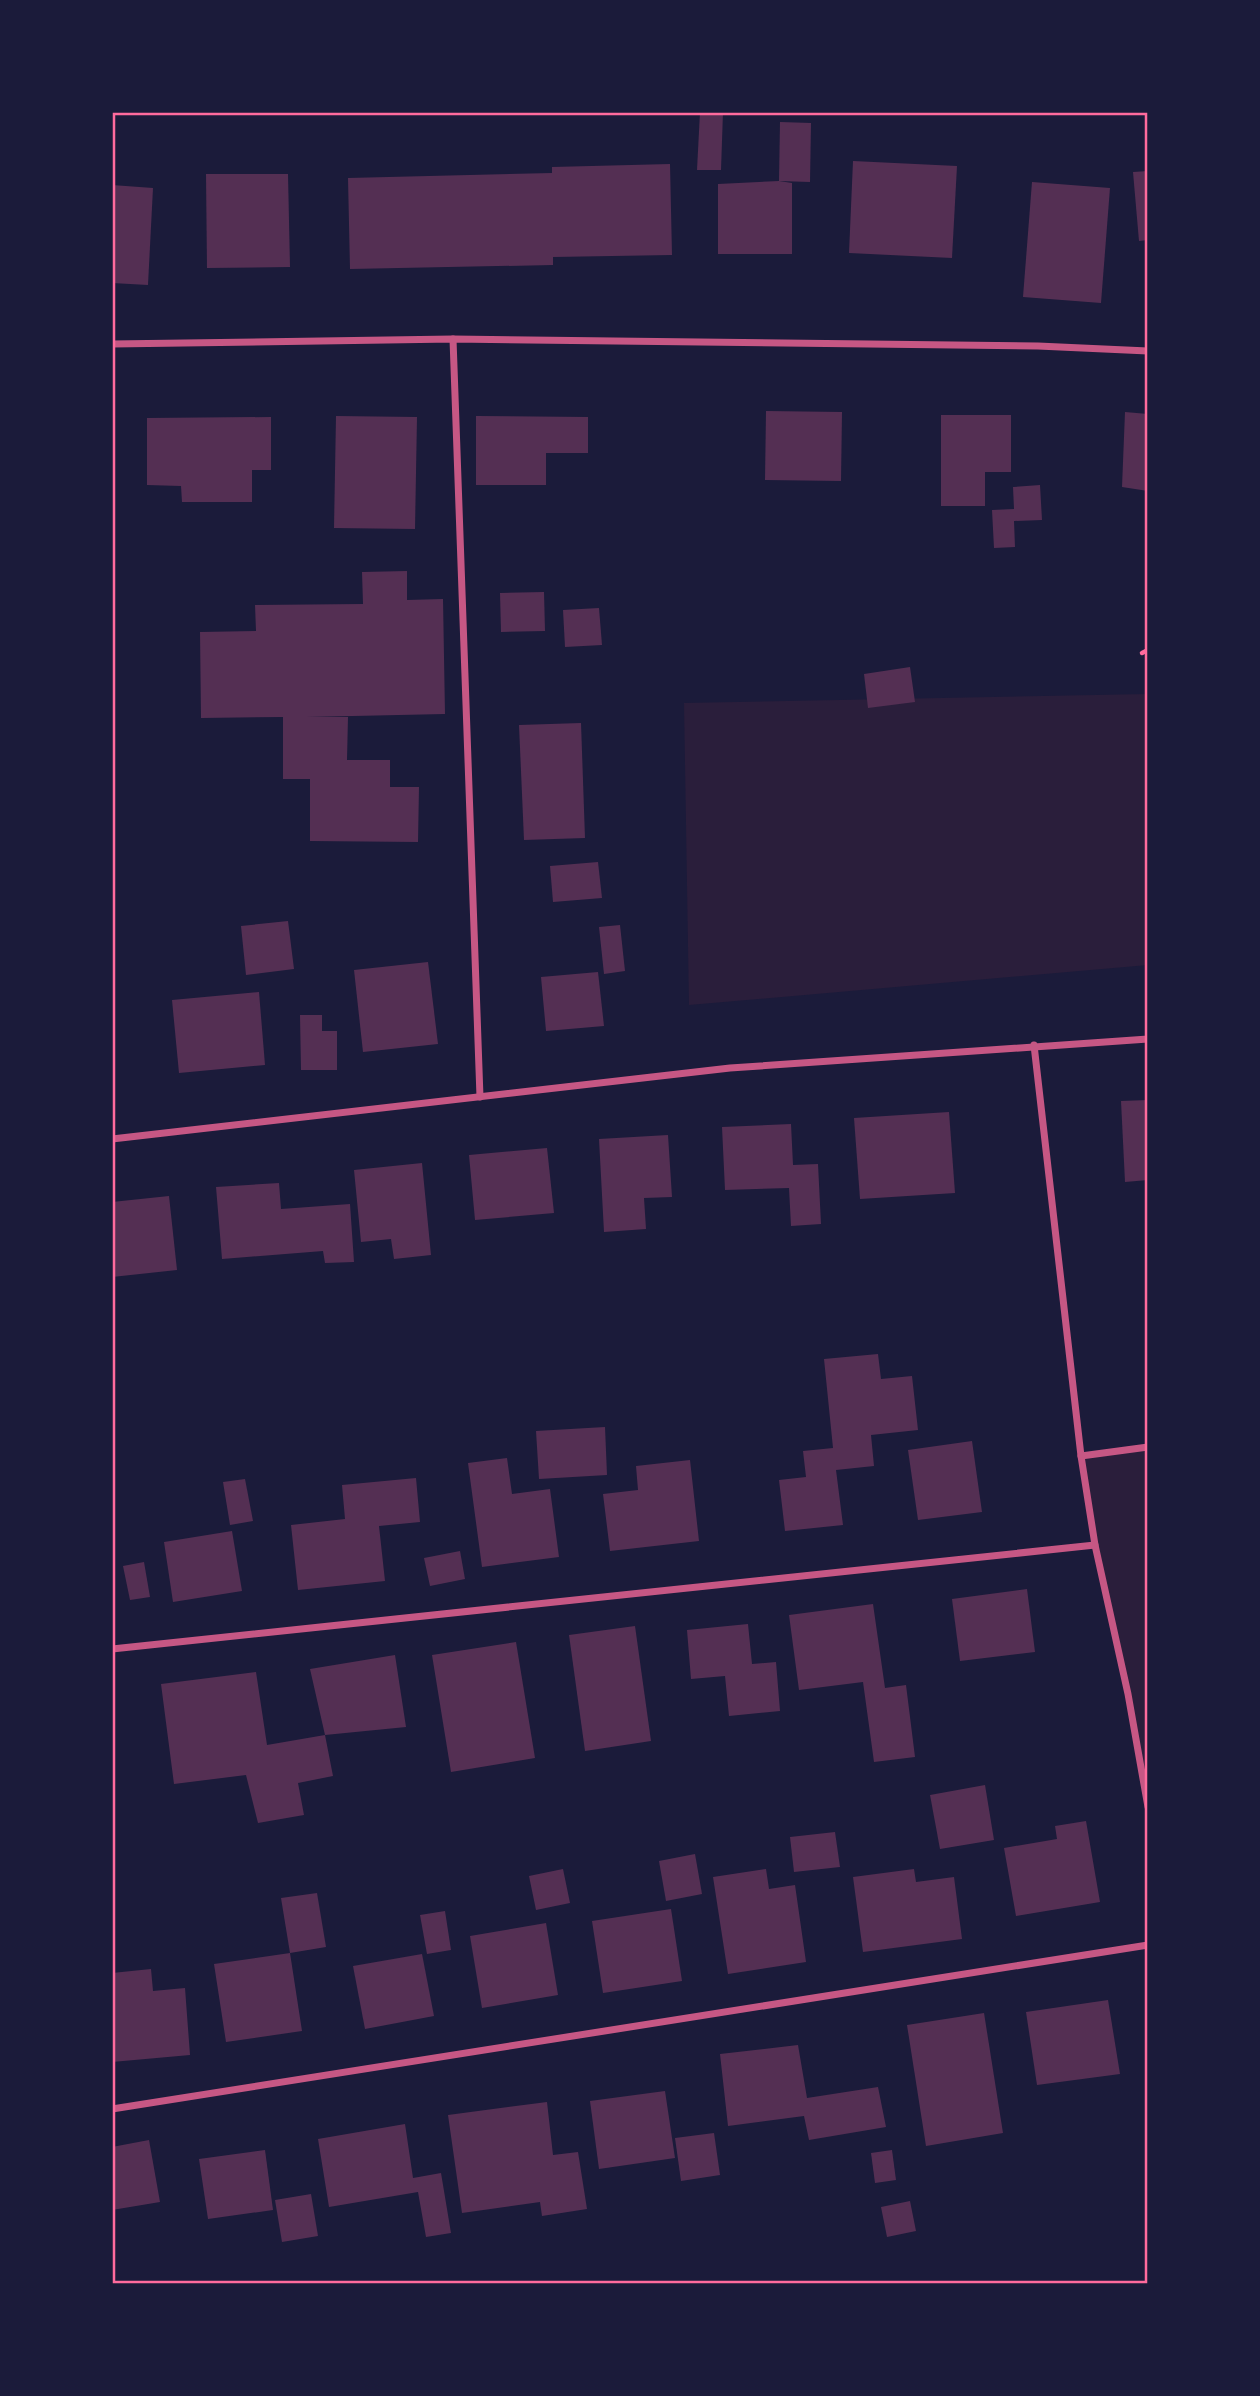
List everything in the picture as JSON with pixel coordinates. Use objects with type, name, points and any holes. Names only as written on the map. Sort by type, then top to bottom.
[{"type":"street","points":[[453,339],[480,1097]]},
{"type":"street","points":[[112,344],[453,339],[1038,346],[1148,351]]},
{"type":"street","points":[[112,1139],[730,1068],[1148,1039]]},
{"type":"street","points":[[1034,1045],[1081,1456],[1095,1545],[1128,1694],[1148,1807]]},
{"type":"street","points":[[1081,1456],[1148,1447]]},
{"type":"street","points":[[112,1649],[1095,1545]]},
{"type":"street","points":[[112,2109],[1148,1945]]},
{"type":"path","points":[[1142,653],[1148,650]]},
{"type":"shaded area","points":[[1148,694],[1148,965],[689,1005],[684,703]]},
{"type":"shaded area","points":[[1148,1447],[1148,1807],[1081,1456]]},
{"type":"building","points":[[700,112],[723,112],[721,170],[697,170]]},
{"type":"building","points":[[780,122],[811,123],[810,182],[779,181]]},
{"type":"building","points":[[853,161],[957,166],[952,258],[849,253]]},
{"type":"building","points":[[670,164],[672,255],[553,257],[553,265],[350,269],[348,178],[552,173],[552,167]]},
{"type":"building","points":[[1148,171],[1148,240],[1139,241],[1133,172]]},
{"type":"building","points":[[206,174],[288,174],[290,267],[207,268]]},
{"type":"building","points":[[779,181],[792,183],[792,254],[718,254],[718,184]]},
{"type":"building","points":[[1032,182],[1110,188],[1101,303],[1023,297]]},
{"type":"building","points":[[112,185],[153,188],[148,285],[112,283]]},
{"type":"building","points":[[766,411],[842,412],[841,481],[765,480]]},
{"type":"building","points":[[1125,412],[1148,414],[1148,491],[1122,487]]},
{"type":"building","points":[[941,415],[1011,415],[1011,472],[985,472],[985,506],[941,506]]},
{"type":"building","points":[[336,416],[417,417],[415,529],[334,528]]},
{"type":"building","points":[[476,416],[588,417],[588,453],[546,453],[546,485],[476,485]]},
{"type":"building","points":[[271,417],[271,470],[252,470],[252,502],[182,502],[181,486],[147,485],[147,418]]},
{"type":"building","points":[[1040,485],[1042,520],[1014,521],[1015,547],[994,548],[992,510],[1014,509],[1013,487]]},
{"type":"building","points":[[407,571],[407,600],[443,599],[445,714],[307,717],[348,717],[347,760],[390,760],[390,787],[419,787],[418,842],[310,841],[310,779],[283,779],[283,717],[201,718],[200,632],[256,631],[255,605],[363,604],[362,572]]},
{"type":"building","points":[[544,592],[545,631],[501,632],[500,593]]},
{"type":"building","points":[[599,608],[602,645],[565,647],[563,610]]},
{"type":"building","points":[[910,667],[915,702],[868,708],[864,674]]},
{"type":"building","points":[[581,723],[585,838],[524,840],[519,725]]},
{"type":"building","points":[[598,862],[602,898],[553,902],[550,866]]},
{"type":"building","points":[[288,921],[294,969],[246,975],[241,926]]},
{"type":"building","points":[[620,925],[625,971],[604,974],[599,927]]},
{"type":"building","points":[[428,962],[438,1044],[363,1052],[354,970]]},
{"type":"building","points":[[598,972],[604,1026],[546,1031],[541,977]]},
{"type":"building","points":[[259,992],[265,1065],[179,1073],[172,1000]]},
{"type":"building","points":[[300,1015],[322,1015],[322,1031],[337,1031],[337,1070],[301,1070]]},
{"type":"building","points":[[1148,1100],[1148,1180],[1125,1182],[1121,1101]]},
{"type":"building","points":[[949,1112],[955,1193],[860,1199],[854,1118]]},
{"type":"building","points":[[791,1124],[793,1165],[818,1164],[821,1224],[791,1226],[789,1188],[725,1190],[722,1127]]},
{"type":"building","points":[[668,1135],[672,1197],[644,1198],[646,1229],[604,1232],[599,1139]]},
{"type":"building","points":[[547,1148],[554,1213],[475,1220],[469,1155]]},
{"type":"building","points":[[422,1163],[431,1255],[394,1259],[391,1239],[361,1242],[354,1170]]},
{"type":"building","points":[[279,1183],[281,1209],[350,1204],[354,1262],[325,1263],[323,1251],[222,1259],[216,1187]]},
{"type":"building","points":[[169,1196],[177,1270],[112,1277],[112,1202]]},
{"type":"building","points":[[878,1354],[881,1379],[912,1376],[918,1430],[871,1435],[874,1466],[836,1470],[843,1525],[785,1531],[779,1480],[806,1477],[803,1451],[833,1448],[824,1359]]},
{"type":"building","points":[[605,1427],[607,1475],[539,1479],[536,1431]]},
{"type":"building","points":[[972,1441],[982,1512],[918,1520],[908,1450]]},
{"type":"building","points":[[507,1458],[512,1494],[550,1489],[559,1557],[482,1567],[468,1463]]},
{"type":"building","points":[[690,1460],[699,1541],[610,1551],[603,1494],[638,1490],[636,1466]]},
{"type":"building","points":[[416,1478],[420,1522],[379,1526],[385,1581],[298,1590],[291,1525],[345,1519],[342,1485]]},
{"type":"building","points":[[245,1479],[253,1521],[230,1525],[223,1482]]},
{"type":"building","points":[[232,1531],[242,1591],[173,1602],[164,1542]]},
{"type":"building","points":[[460,1551],[465,1579],[430,1586],[424,1558]]},
{"type":"building","points":[[144,1562],[150,1597],[130,1600],[123,1566]]},
{"type":"building","points":[[1027,1589],[1035,1652],[960,1661],[952,1599]]},
{"type":"building","points":[[873,1604],[885,1688],[906,1685],[915,1757],[874,1762],[863,1682],[799,1690],[789,1615]]},
{"type":"building","points":[[748,1624],[752,1664],[776,1662],[780,1711],[729,1716],[725,1676],[691,1679],[687,1630]]},
{"type":"building","points":[[635,1626],[651,1741],[585,1751],[569,1635]]},
{"type":"building","points":[[516,1642],[535,1758],[451,1772],[432,1655]]},
{"type":"building","points":[[395,1655],[406,1727],[325,1735],[310,1669]]},
{"type":"building","points":[[256,1672],[267,1745],[325,1735],[333,1776],[298,1783],[304,1815],[258,1823],[246,1775],[174,1784],[161,1684]]},
{"type":"building","points":[[985,1785],[994,1840],[940,1849],[930,1795]]},
{"type":"building","points":[[1086,1821],[1100,1902],[1016,1916],[1004,1848],[1057,1839],[1055,1826]]},
{"type":"building","points":[[835,1832],[840,1867],[794,1872],[790,1837]]},
{"type":"building","points":[[695,1854],[702,1894],[666,1901],[659,1861]]},
{"type":"building","points":[[563,1869],[570,1903],[536,1910],[529,1876]]},
{"type":"building","points":[[766,1869],[769,1889],[795,1885],[806,1962],[728,1974],[713,1877]]},
{"type":"building","points":[[914,1869],[916,1882],[954,1877],[962,1939],[863,1952],[853,1877]]},
{"type":"building","points":[[317,1893],[326,1947],[290,1953],[281,1898]]},
{"type":"building","points":[[671,1909],[682,1981],[603,1993],[592,1921]]},
{"type":"building","points":[[445,1911],[451,1950],[427,1954],[420,1915]]},
{"type":"building","points":[[546,1923],[558,1995],[482,2008],[470,1936]]},
{"type":"building","points":[[290,1953],[302,2031],[226,2042],[214,1964]]},
{"type":"building","points":[[422,1954],[434,2016],[365,2029],[353,1966]]},
{"type":"building","points":[[151,1969],[153,1991],[185,1988],[190,2055],[112,2062],[112,1973]]},
{"type":"building","points":[[1108,2000],[1120,2074],[1037,2085],[1026,2012]]},
{"type":"building","points":[[984,2013],[1003,2133],[926,2146],[907,2025]]},
{"type":"building","points":[[798,2045],[807,2098],[878,2087],[886,2127],[809,2140],[804,2116],[728,2126],[720,2054]]},
{"type":"building","points":[[665,2091],[675,2158],[599,2169],[590,2101]]},
{"type":"building","points":[[547,2102],[553,2155],[578,2152],[587,2209],[542,2216],[540,2202],[462,2213],[448,2115]]},
{"type":"building","points":[[405,2124],[413,2178],[441,2173],[451,2233],[426,2237],[418,2192],[329,2207],[318,2139]]},
{"type":"building","points":[[714,2133],[720,2175],[681,2181],[675,2138]]},
{"type":"building","points":[[149,2140],[160,2202],[112,2210],[112,2147]]},
{"type":"building","points":[[265,2150],[273,2210],[208,2219],[199,2159]]},
{"type":"building","points":[[892,2150],[896,2180],[875,2183],[871,2153]]},
{"type":"building","points":[[311,2194],[318,2236],[282,2242],[275,2200]]},
{"type":"building","points":[[910,2201],[916,2231],[887,2237],[881,2207]]}]
